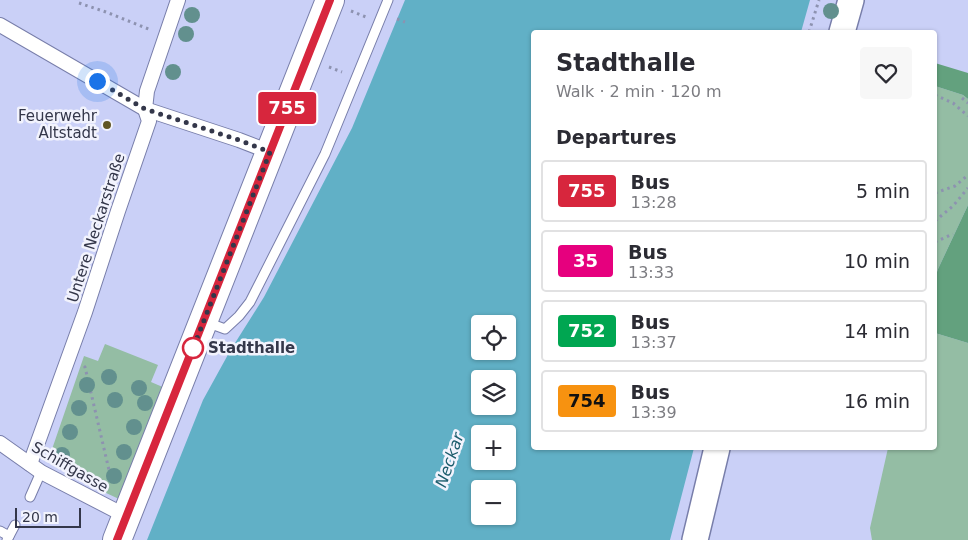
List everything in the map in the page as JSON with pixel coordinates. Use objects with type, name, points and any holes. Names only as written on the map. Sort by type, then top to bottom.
[{"type":"main road","points":[[843,30],[851,0]]},
{"type":"main road","points":[[116,521],[203,321],[270,152],[341,6]]},
{"type":"main road","points":[[695,540],[717,450]]},
{"type":"street","name":"Untere Neckarstraße","points":[[36,468],[70,354],[149,121],[145,109],[147,91],[178,0]]},
{"type":"street","points":[[0,25],[145,109],[270,152]]},
{"type":"street","name":"Schiffgasse","points":[[0,443],[116,521]]},
{"type":"lane","points":[[203,321],[225,329],[250,302],[326,154],[388,0]]},
{"type":"lane","points":[[30,496],[36,468]]},
{"type":"lane","points":[[0,531],[8,538],[15,524]]},
{"type":"path","points":[[810,30],[818,0]]},
{"type":"path","points":[[79,3],[165,35]]},
{"type":"path","points":[[341,6],[366,18]]},
{"type":"path","points":[[331,68],[344,73]]},
{"type":"path","points":[[937,96],[953,102],[968,116]]},
{"type":"path","points":[[962,98],[968,103]]},
{"type":"path","points":[[937,192],[955,186],[968,175]]},
{"type":"path","points":[[937,219],[954,206],[968,188]]},
{"type":"path","points":[[937,241],[953,234]]},
{"type":"path","points":[[70,354],[85,367],[114,490],[116,521]]},
{"type":"green space","points":[[937,64],[968,73],[968,99],[963,95],[937,87]]},
{"type":"green space","points":[[937,87],[963,95],[968,99],[968,205],[937,272]]},
{"type":"green space","points":[[968,205],[968,343],[937,334],[938,269]]},
{"type":"green space","points":[[937,334],[968,343],[968,540],[872,540],[870,528],[888,450],[937,450]]},
{"type":"green space","points":[[105,344],[158,365],[151,382],[165,388],[119,499],[56,467],[50,455],[84,356],[98,361]]},
{"type":"water","name":"Neckar","points":[[405,0],[810,0],[802,30],[531,30],[531,450],[693,450],[670,540],[147,540],[203,400],[230,351],[264,297],[352,128]]},
{"type":"bus line","name":"755","points":[[117,540],[330,0]]},
{"type":"place","name":"Feuerwehr Altstadt","points":[[107,125]]},
{"type":"place","name":"Stadthalle","points":[[193,348]]},
{"type":"route","points":[[97,81],[145,109],[270,152],[192,351],[193,348]]}]
